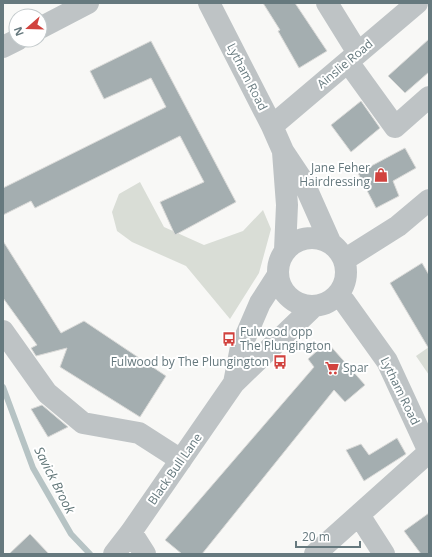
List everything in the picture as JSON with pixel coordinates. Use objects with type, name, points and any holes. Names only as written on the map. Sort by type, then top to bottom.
[{"type":"street","points":[[48,24],[88,3]]},
{"type":"street","name":"Lytham Road","points":[[209,3],[272,126],[283,151],[303,181],[338,252]]},
{"type":"street","points":[[327,3],[353,57],[395,127],[429,97]]},
{"type":"street","name":"Ainslie Road","points":[[272,126],[417,3]]},
{"type":"street","name":"Lytham Road","points":[[283,151],[287,205],[285,250]]},
{"type":"street","points":[[338,252],[398,226],[429,200]]},
{"type":"street","points":[[310,237],[324,240],[338,252],[346,273],[344,286],[336,297],[325,304],[313,306],[300,304],[289,298],[281,287],[278,275],[279,262],[285,250],[296,241],[310,237]]},
{"type":"street","name":"Black Bull Lane","points":[[234,383],[241,347],[260,303],[278,275]]},
{"type":"street","name":"Lytham Road","points":[[336,297],[344,301],[387,361],[429,452]]},
{"type":"street","name":"Black Bull Lane","points":[[114,554],[132,532],[234,383],[313,306]]},
{"type":"street","points":[[3,330],[47,393],[83,423],[139,434],[181,460]]},
{"type":"street","points":[[315,554],[429,452]]},
{"type":"street","points":[[359,515],[384,554]]},
{"type":"street","points":[[132,532],[144,554]]},
{"type":"shaded area","points":[[140,182],[164,227],[204,245],[243,231],[263,210],[271,229],[259,273],[230,319],[186,266],[132,242],[117,231],[112,212],[119,194]]},
{"type":"shaded area","points":[[429,347],[429,375],[416,356]]},
{"type":"building","points":[[263,3],[295,3],[327,51],[299,68],[278,31],[280,30]]},
{"type":"building","points":[[429,39],[429,72],[405,93],[388,76]]},
{"type":"building","points":[[151,41],[236,202],[175,235],[160,202],[204,182],[180,136],[35,208],[31,201],[3,215],[3,188],[166,107],[151,78],[104,99],[90,71]]},
{"type":"building","points":[[361,101],[380,128],[351,152],[331,125]]},
{"type":"building","name":"Jane Feher Hairdressing","points":[[405,148],[416,168],[393,181],[399,196],[376,208],[358,173]]},
{"type":"building","points":[[3,241],[61,333],[84,321],[166,376],[140,417],[60,367],[67,348],[36,356],[31,348],[37,345],[3,298]]},
{"type":"building","points":[[422,263],[429,275],[429,349],[390,283]]},
{"type":"building","points":[[327,342],[365,385],[345,402],[334,390],[202,554],[182,554],[165,540],[314,367],[308,359]]},
{"type":"building","points":[[42,405],[68,427],[48,437],[31,409]]},
{"type":"building","points":[[397,438],[406,454],[364,481],[346,450],[361,444],[369,455]]},
{"type":"building","points":[[429,513],[429,554],[421,554],[404,531]]},
{"type":"building","points":[[30,534],[49,554],[9,554]]},
{"type":"waterway","name":"Savick Brook","points":[[3,387],[33,468],[71,534],[90,554]]},
{"type":"place","name":"Jane Feher Hairdressing","points":[[381,175]]},
{"type":"place","name":"Fulwood opp The Plungington","points":[[229,339]]},
{"type":"place","name":"Fulwood by The Plungington","points":[[280,362]]},
{"type":"place","name":"Spar","points":[[332,368]]}]
